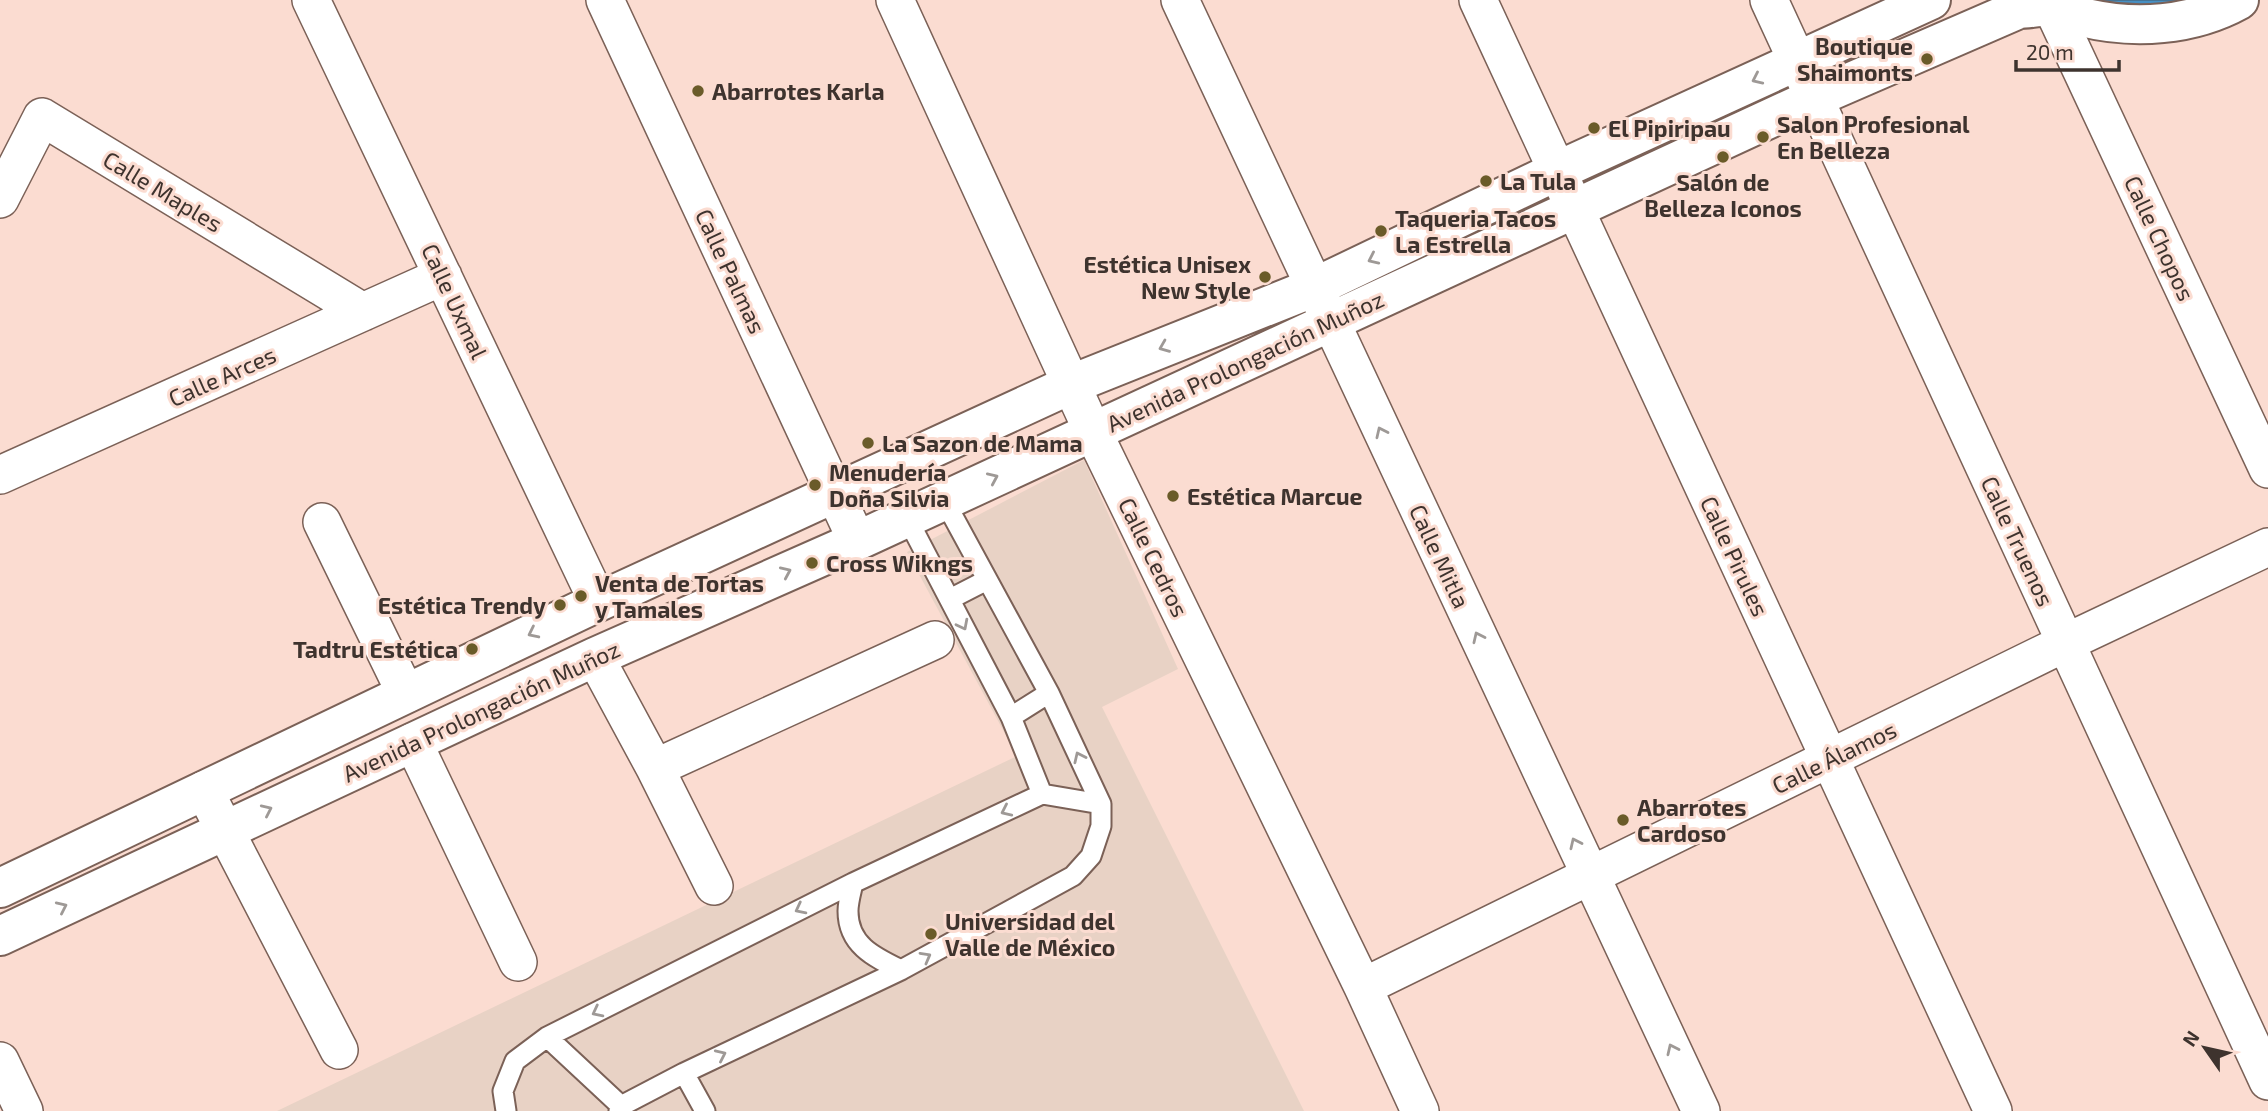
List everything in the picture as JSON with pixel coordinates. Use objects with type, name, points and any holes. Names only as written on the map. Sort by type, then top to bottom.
[{"type":"street","name":"Calle Uxmal","points":[[312,0],[598,602]]},
{"type":"street","name":"Calle Palmas","points":[[605,0],[857,541]]},
{"type":"street","name":"Calle Cedros","points":[[895,0],[1093,432],[1363,987],[1420,1111]]},
{"type":"street","name":"Calle Mitla","points":[[1180,0],[1701,1111]]},
{"type":"street","name":"Calle Pirules","points":[[1478,0],[1993,1111]]},
{"type":"street","name":"Calle Truenos","points":[[1769,0],[2268,1081]]},
{"type":"street","name":"Avenida Prolongación Muñoz","points":[[0,888],[598,602],[1072,384],[1315,287],[1558,171],[1930,0]]},
{"type":"street","name":"Avenida Prolongación Muñoz","points":[[0,936],[595,657],[857,541],[1814,98],[2019,9],[2049,4],[2081,17],[2122,24],[2164,23],[2205,14],[2239,0]]},
{"type":"street","name":"Calle Chopos","points":[[2049,4],[2268,469]]},
{"type":"street","name":"Calle Maples","points":[[0,199],[42,117],[363,312]]},
{"type":"street","name":"Calle Arces","points":[[0,475],[443,276]]},
{"type":"street","points":[[322,522],[406,694]]},
{"type":"street","name":"Calle Álamos","points":[[1363,987],[2268,547]]},
{"type":"street","points":[[655,768],[935,640]]},
{"type":"street","points":[[595,657],[714,886]]},
{"type":"street","points":[[413,743],[519,962]]},
{"type":"street","points":[[204,790],[339,1049]]},
{"type":"street","points":[[0,1061],[24,1111]]},
{"type":"lane","points":[[547,1037],[620,1109],[684,1073],[901,970],[1073,876],[1091,856],[1101,826],[1101,804],[1049,693],[944,500]]},
{"type":"lane","points":[[907,517],[1011,718],[1042,794]]},
{"type":"lane","points":[[950,599],[987,580]]},
{"type":"lane","points":[[1011,718],[1049,693]]},
{"type":"lane","points":[[506,1111],[503,1091],[514,1061],[547,1037],[853,883],[1042,794],[1101,804]]},
{"type":"lane","points":[[853,883],[848,911],[855,939],[870,955],[901,970]]},
{"type":"lane","points":[[684,1073],[705,1111]]},
{"type":"shaded area","name":"Universidad del Valle de México","points":[[1084,460],[1178,669],[1102,707],[1304,1111],[277,1111],[1017,756],[907,552]]},
{"type":"water","points":[[2078,0],[2191,0],[2149,9]]},
{"type":"place","name":"Boutique Shaimonts","points":[[1927,59]]},
{"type":"place","name":"Abarrotes Karla","points":[[698,91]]},
{"type":"place","name":"El Pipiripau","points":[[1594,128]]},
{"type":"place","name":"Salon Profesional En Belleza","points":[[1763,137]]},
{"type":"place","name":"Salón de Belleza Iconos","points":[[1723,157]]},
{"type":"place","name":"La Tula","points":[[1486,181]]},
{"type":"place","name":"Taqueria Tacos La Estrella","points":[[1381,231]]},
{"type":"place","name":"Estética Unisex New Style","points":[[1265,277]]},
{"type":"place","name":"La Sazon de Mama","points":[[868,443]]},
{"type":"place","name":"Menudería Doña Silvia","points":[[815,485]]},
{"type":"place","name":"Estética Marcue","points":[[1173,496]]},
{"type":"place","name":"Cross Wikngs","points":[[812,563]]},
{"type":"place","name":"Venta de Tortas y Tamales","points":[[581,596]]},
{"type":"place","name":"Estética Trendy","points":[[560,605]]},
{"type":"place","name":"Tadtru Estética","points":[[472,649]]},
{"type":"place","name":"Abarrotes Cardoso","points":[[1623,820]]},
{"type":"place","name":"Universidad del Valle de México","points":[[931,934]]}]
